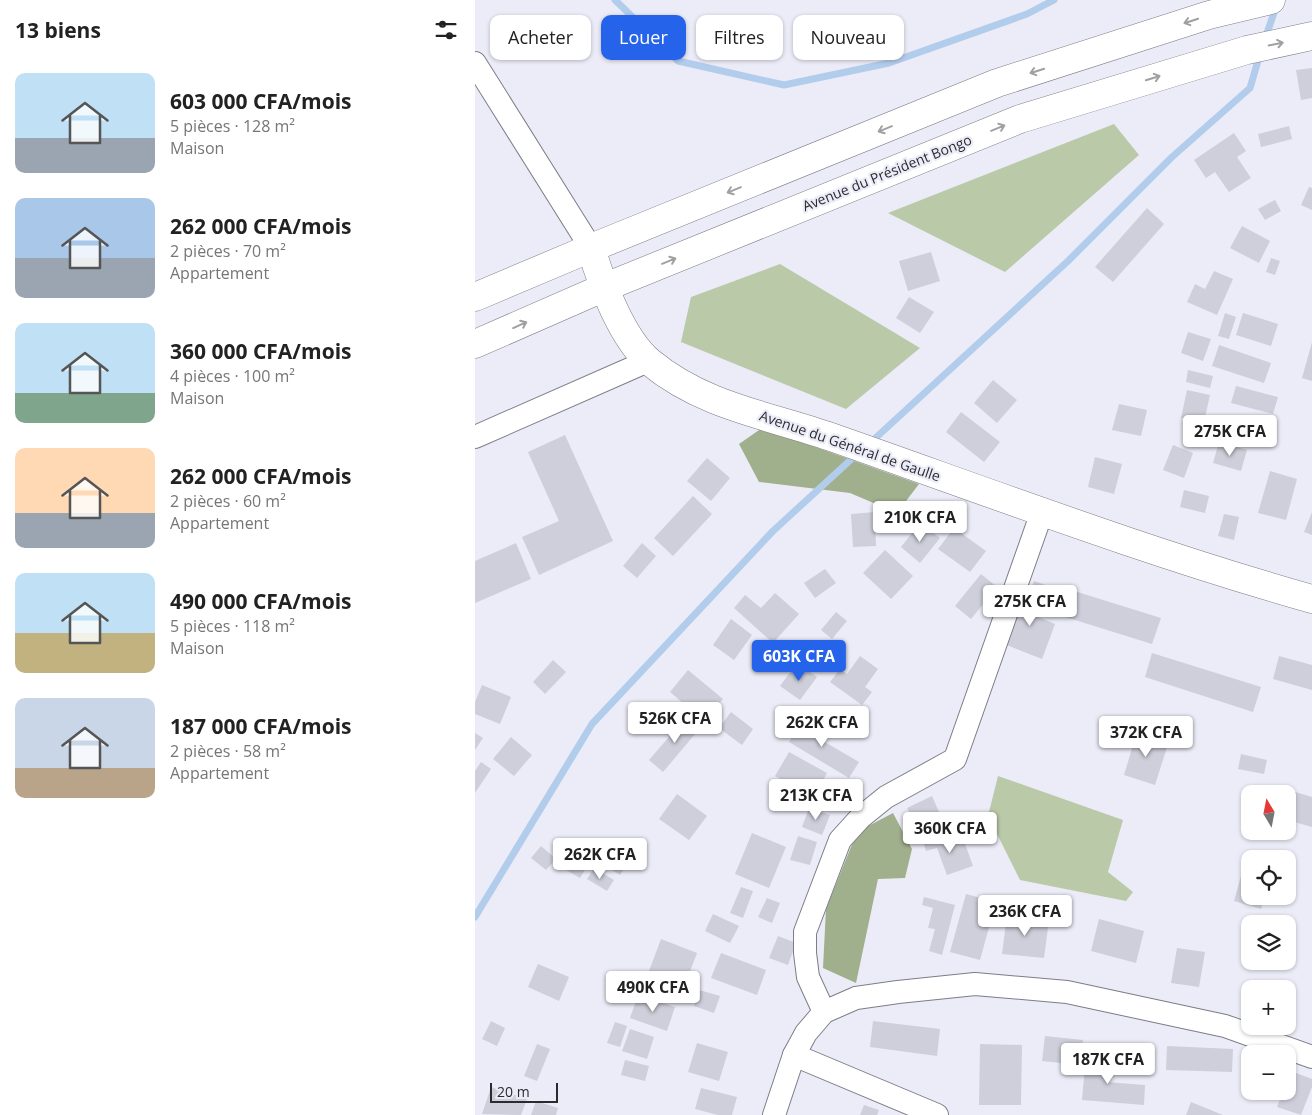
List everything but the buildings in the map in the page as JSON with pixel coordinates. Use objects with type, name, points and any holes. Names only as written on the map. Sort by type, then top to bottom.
[{"type":"street","points":[[475,297],[997,83],[1238,7],[1271,0]]},
{"type":"street","name":"Avenue du Président Bongo","points":[[475,344],[603,288],[1020,120],[1247,50],[1309,37]]},
{"type":"street","points":[[475,63],[591,248]]},
{"type":"street","name":"Avenue du Général de Gaulle","points":[[591,248],[603,288],[631,338],[648,360],[681,386],[719,402],[830,437],[911,467],[1227,575],[1312,599]]},
{"type":"street","points":[[475,437],[648,360]]},
{"type":"street","points":[[825,1012],[808,978],[805,932],[840,840],[860,818],[886,797],[955,759],[1042,512]]},
{"type":"street","points":[[774,1115],[794,1055],[805,1033],[825,1012],[856,998],[975,984],[1067,992],[1225,1026],[1312,1057]]},
{"type":"street","points":[[794,1055],[937,1115]]},
{"type":"green space","points":[[1114,124],[1139,155],[1005,272],[888,213]]},
{"type":"green space","points":[[780,264],[920,348],[846,409],[681,342],[691,297]]},
{"type":"green space","points":[[762,428],[919,484],[897,513],[850,493],[759,482],[739,444]]},
{"type":"green space","points":[[998,776],[1123,820],[1108,872],[1133,892],[1126,901],[1020,880],[988,816]]},
{"type":"green space","points":[[893,813],[912,849],[905,878],[878,879],[856,983],[823,968],[826,909],[857,832]]},
{"type":"waterway","points":[[615,0],[678,61],[784,85],[889,63],[1027,14],[1054,0]]},
{"type":"waterway","points":[[1265,39],[1277,4]]},
{"type":"waterway","points":[[869,444],[1068,261],[1172,157],[1250,88],[1260,54]]},
{"type":"waterway","points":[[475,917],[592,724],[773,531],[857,454]]}]
